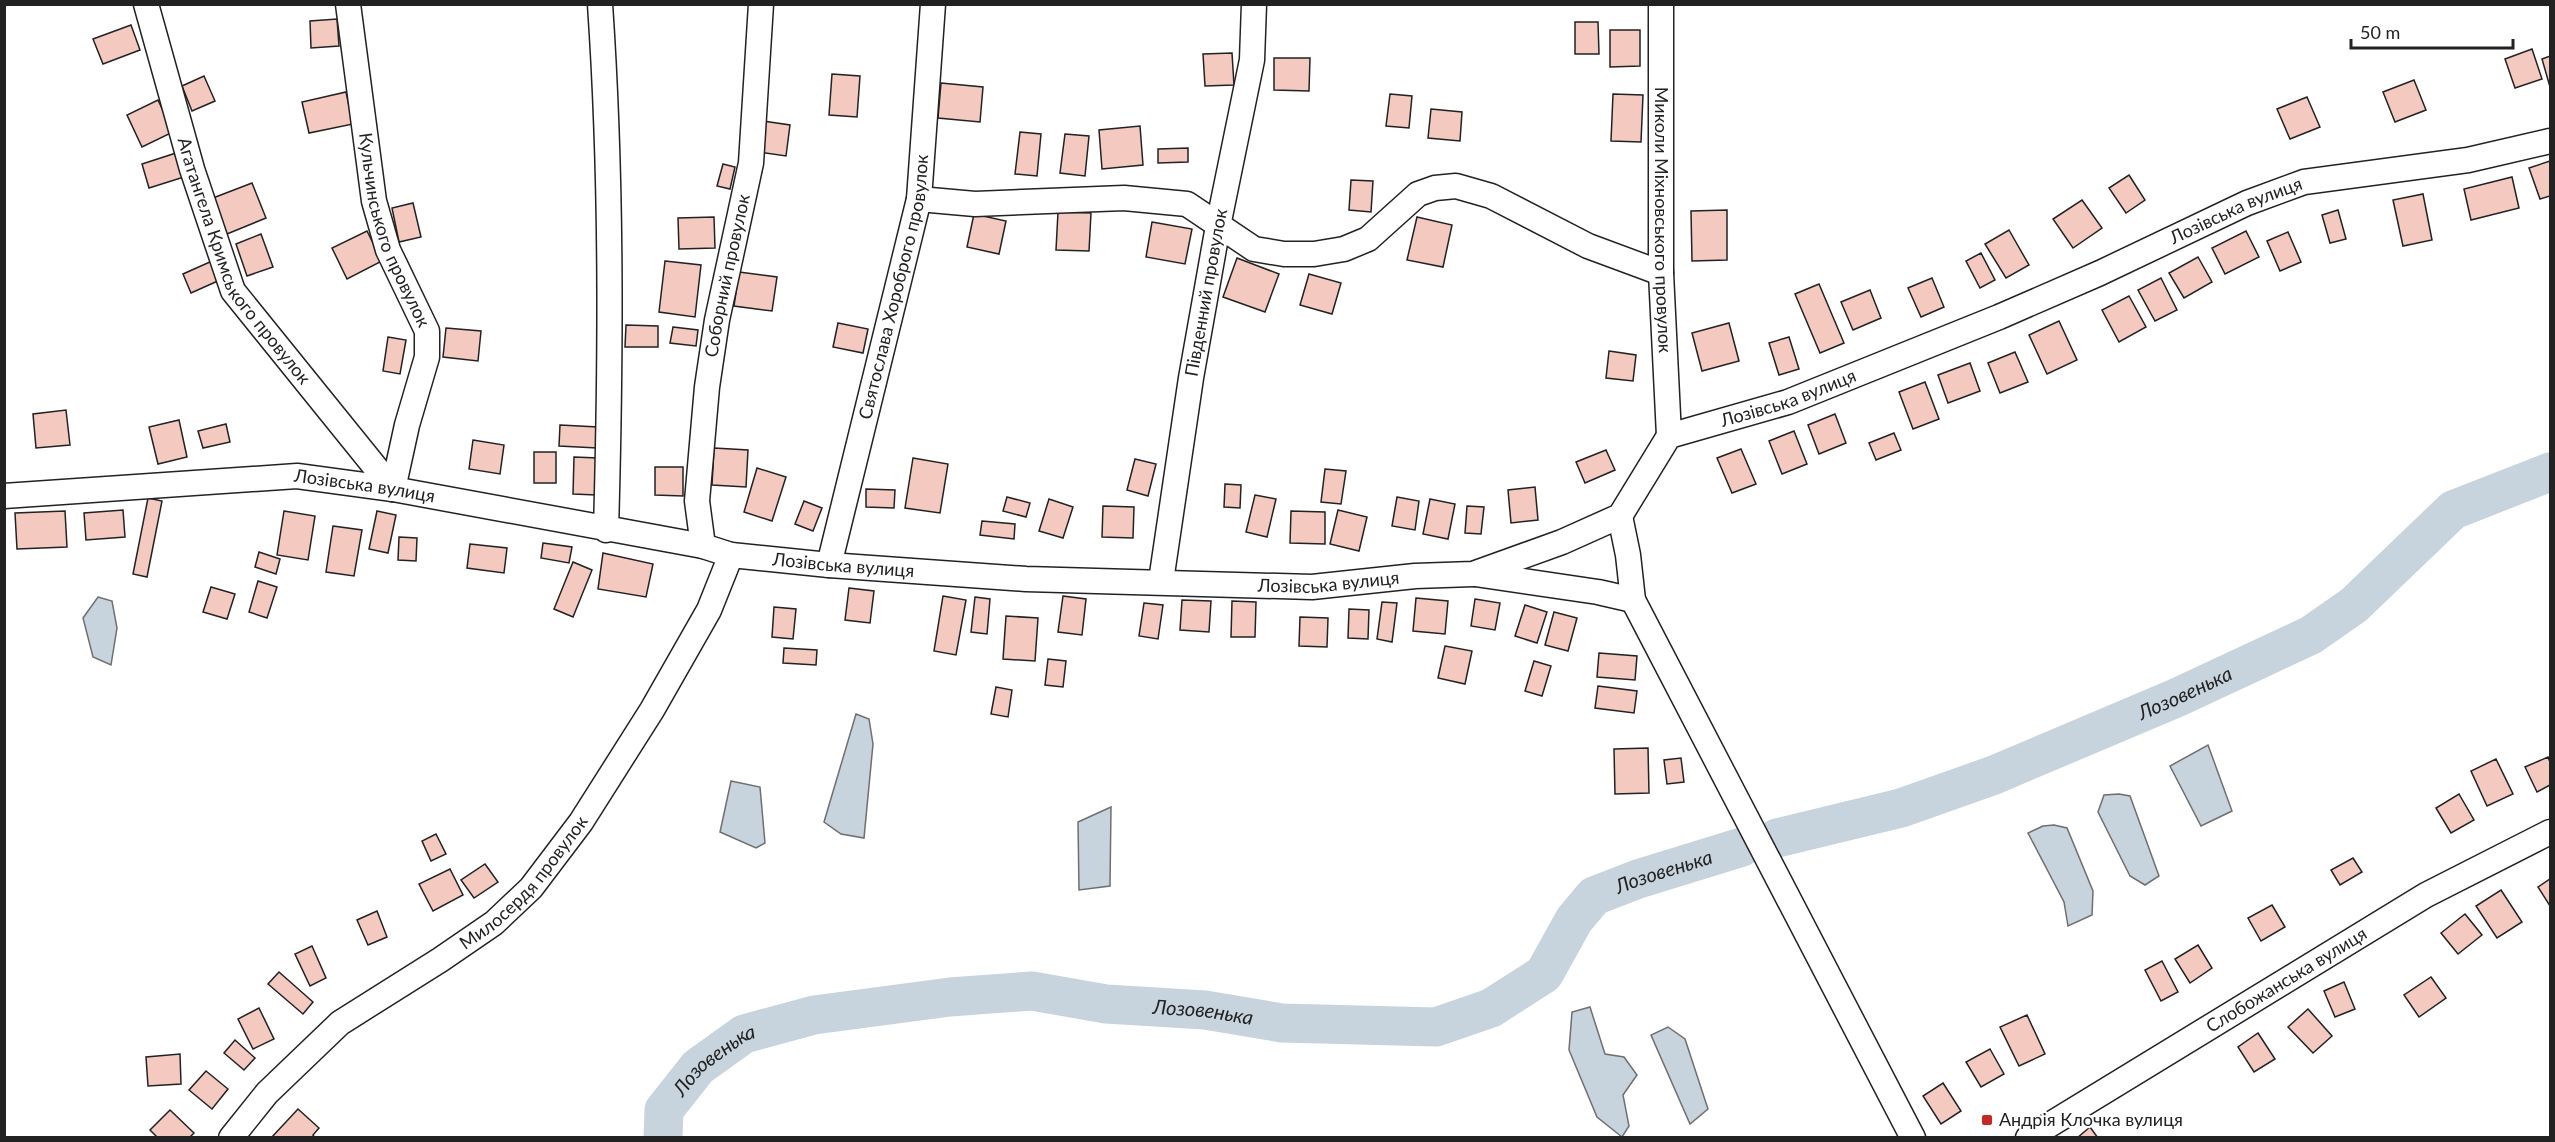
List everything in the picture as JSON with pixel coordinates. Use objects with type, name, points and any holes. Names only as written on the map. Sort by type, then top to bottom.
[{"type":"street","name":"Агатангела Кримського провулок","points":[[146,4],[192,169],[233,291],[393,489]]},
{"type":"street","name":"Кульчинського провулок","points":[[348,4],[374,201],[388,250],[426,331],[427,357],[407,425],[393,489]]},
{"type":"street","points":[[600,4],[606,86],[611,344],[606,530]]},
{"type":"street","name":"Соборний провулок","points":[[704,546],[697,501],[707,387],[717,320],[751,163],[761,4]]},
{"type":"street","name":"Святослава Хороброго провулок","points":[[829,565],[919,199],[933,4]]},
{"type":"street","name":"Південний провулок","points":[[1161,581],[1191,378],[1218,226],[1252,60],[1254,4]]},
{"type":"street","name":"Миколи Міхновського провулок","points":[[1661,4],[1661,273],[1669,436]]},
{"type":"street","name":"Лозівська вулиця","points":[[1669,436],[1788,402],[1999,317],[2100,273],[2247,203],[2304,182],[2468,160],[2550,141]]},
{"type":"street","points":[[919,199],[975,204],[1135,199],[1187,204],[1204,213],[1218,226],[1254,249],[1284,254],[1314,254],[1344,249],[1368,239],[1418,194],[1435,188],[1456,186],[1491,196],[1588,246],[1661,273]]},
{"type":"street","points":[[1669,436],[1620,516],[1628,555],[1633,600],[1913,1137]]},
{"type":"street","name":"Лозівська вулиця","points":[[4,496],[297,476],[393,489],[606,530],[704,546],[731,555],[829,565],[1026,579],[1312,587],[1415,576],[1473,574],[1562,542],[1620,516]]},
{"type":"street","name":"Милосердя провулок","points":[[231,1137],[267,1093],[340,1023],[494,923],[531,888],[581,822],[652,710],[709,609],[731,555]]},
{"type":"street","points":[[1473,574],[1598,592],[1633,600]]},
{"type":"street","name":"Слобожанська вулиця","points":[[2028,1137],[2426,895],[2550,832]]},
{"type":"shaded area","points":[[98,597],[112,601],[117,628],[111,665],[93,657],[83,618]]},
{"type":"shaded area","points":[[856,714],[869,719],[873,744],[864,838],[841,834],[824,822]]},
{"type":"shaded area","points":[[2208,745],[2232,811],[2201,826],[2170,766]]},
{"type":"shaded area","points":[[731,781],[760,787],[765,843],[756,848],[720,832]]},
{"type":"shaded area","points":[[2104,795],[2130,796],[2159,876],[2145,885],[2130,876],[2098,812]]},
{"type":"shaded area","points":[[1111,807],[1110,886],[1079,890],[1078,822]]},
{"type":"shaded area","points":[[2054,825],[2067,828],[2093,891],[2092,915],[2068,926],[2064,902],[2028,833],[2043,826]]},
{"type":"shaded area","points":[[1590,1007],[1605,1054],[1624,1057],[1637,1075],[1623,1095],[1629,1126],[1622,1137],[1597,1117],[1569,1050],[1572,1012]]},
{"type":"shaded area","points":[[1668,1027],[1685,1039],[1708,1109],[1690,1124],[1651,1035]]},
{"type":"building","points":[[337,19],[339,46],[311,48],[310,21]]},
{"type":"building","points":[[1575,22],[1598,22],[1599,54],[1575,54]]},
{"type":"building","points":[[131,25],[140,50],[103,64],[93,39]]},
{"type":"building","points":[[1610,30],[1640,30],[1640,66],[1610,67]]},
{"type":"building","points":[[2532,49],[2542,79],[2515,88],[2505,59]]},
{"type":"building","points":[[1232,53],[1234,85],[1205,86],[1203,54]]},
{"type":"building","points":[[2550,56],[2550,87],[2542,59]]},
{"type":"building","points":[[1274,58],[1310,58],[1309,91],[1274,90]]},
{"type":"building","points":[[832,74],[860,76],[857,117],[829,115]]},
{"type":"building","points":[[204,76],[215,101],[192,111],[182,86]]},
{"type":"building","points":[[2414,80],[2426,110],[2395,122],[2383,92]]},
{"type":"building","points":[[941,83],[983,87],[980,122],[938,118]]},
{"type":"building","points":[[346,92],[353,124],[309,133],[302,102]]},
{"type":"building","points":[[1390,94],[1412,96],[1409,128],[1386,126]]},
{"type":"building","points":[[1613,94],[1643,95],[1641,142],[1611,141]]},
{"type":"building","points":[[2307,97],[2320,127],[2290,139],[2277,109]]},
{"type":"building","points":[[158,100],[173,132],[142,147],[127,115]]},
{"type":"building","points":[[1431,109],[1462,112],[1460,141],[1428,138]]},
{"type":"building","points":[[763,121],[790,125],[786,156],[759,152]]},
{"type":"building","points":[[1140,126],[1143,165],[1102,169],[1099,130]]},
{"type":"building","points":[[1020,132],[1041,134],[1037,176],[1015,174]]},
{"type":"building","points":[[1065,134],[1089,136],[1085,176],[1060,173]]},
{"type":"building","points":[[1188,148],[1188,162],[1158,163],[1158,149]]},
{"type":"building","points":[[176,153],[184,177],[149,188],[142,164]]},
{"type":"building","points":[[2550,161],[2550,196],[2540,199],[2529,168]]},
{"type":"building","points":[[723,164],[735,167],[730,189],[717,186]]},
{"type":"building","points":[[2129,175],[2145,200],[2126,213],[2109,188]]},
{"type":"building","points":[[2512,177],[2519,208],[2471,220],[2464,189]]},
{"type":"building","points":[[1351,180],[1373,181],[1371,212],[1349,210]]},
{"type":"building","points":[[252,183],[266,218],[227,234],[213,198]]},
{"type":"building","points":[[2423,194],[2432,240],[2403,246],[2393,200]]},
{"type":"building","points":[[2082,200],[2102,228],[2073,248],[2053,219]]},
{"type":"building","points":[[413,203],[421,237],[399,242],[392,208]]},
{"type":"building","points":[[1727,210],[1727,260],[1692,261],[1691,211]]},
{"type":"building","points":[[2338,210],[2346,239],[2330,243],[2322,215]]},
{"type":"building","points":[[1058,212],[1091,213],[1089,251],[1056,250]]},
{"type":"building","points":[[974,214],[1006,221],[999,254],[967,247]]},
{"type":"building","points":[[714,217],[715,248],[679,249],[678,218]]},
{"type":"building","points":[[1417,217],[1452,225],[1443,267],[1407,260]]},
{"type":"building","points":[[1152,222],[1192,229],[1185,264],[1146,257]]},
{"type":"building","points":[[2009,230],[2029,265],[2006,278],[1985,244]]},
{"type":"building","points":[[367,231],[382,261],[347,279],[332,248]]},
{"type":"building","points":[[2246,231],[2259,257],[2225,274],[2212,248]]},
{"type":"building","points":[[2288,232],[2301,262],[2280,271],[2267,241]]},
{"type":"building","points":[[261,234],[273,267],[247,276],[236,244]]},
{"type":"building","points":[[1981,253],[1995,280],[1980,288],[1966,261]]},
{"type":"building","points":[[2198,257],[2212,282],[2184,298],[2169,273]]},
{"type":"building","points":[[1237,258],[1279,274],[1265,312],[1223,297]]},
{"type":"building","points":[[212,261],[220,280],[191,293],[183,274]]},
{"type":"building","points":[[665,261],[701,265],[695,317],[659,312]]},
{"type":"building","points":[[739,272],[777,277],[772,311],[734,306]]},
{"type":"building","points":[[1309,274],[1341,283],[1332,314],[1300,305]]},
{"type":"building","points":[[1932,278],[1944,307],[1921,317],[1908,288]]},
{"type":"building","points":[[2161,278],[2177,310],[2155,321],[2138,290]]},
{"type":"building","points":[[1819,284],[1844,343],[1820,353],[1795,294]]},
{"type":"building","points":[[1870,290],[1881,318],[1853,330],[1841,302]]},
{"type":"building","points":[[2129,296],[2146,327],[2119,342],[2102,310]]},
{"type":"building","points":[[2059,321],[2077,360],[2047,374],[2029,335]]},
{"type":"building","points":[[838,323],[868,329],[863,353],[833,347]]},
{"type":"building","points":[[1729,323],[1739,361],[1702,371],[1692,333]]},
{"type":"building","points":[[626,325],[658,326],[658,347],[625,347]]},
{"type":"building","points":[[673,327],[698,330],[696,346],[670,343]]},
{"type":"building","points":[[446,328],[481,331],[478,361],[443,357]]},
{"type":"building","points":[[388,337],[406,340],[400,374],[383,371]]},
{"type":"building","points":[[1789,337],[1799,369],[1779,375],[1769,343]]},
{"type":"building","points":[[1609,351],[1636,355],[1633,381],[1606,378]]},
{"type":"building","points":[[2015,352],[2028,382],[2000,393],[1988,363]]},
{"type":"building","points":[[1970,363],[1980,391],[1948,403],[1938,375]]},
{"type":"building","points":[[1925,382],[1939,419],[1913,429],[1899,392]]},
{"type":"building","points":[[66,410],[70,445],[36,448],[33,414]]},
{"type":"building","points":[[1835,414],[1846,443],[1819,454],[1808,425]]},
{"type":"building","points":[[179,420],[187,457],[158,464],[149,427]]},
{"type":"building","points":[[226,424],[230,442],[203,448],[198,431]]},
{"type":"building","points":[[560,425],[598,427],[597,448],[559,446]]},
{"type":"building","points":[[1794,431],[1807,464],[1782,474],[1769,441]]},
{"type":"building","points":[[1894,433],[1901,450],[1876,460],[1869,443]]},
{"type":"building","points":[[473,440],[504,445],[500,474],[469,469]]},
{"type":"building","points":[[714,448],[748,450],[746,487],[712,485]]},
{"type":"building","points":[[1741,449],[1756,484],[1732,493],[1717,458]]},
{"type":"building","points":[[1606,450],[1615,470],[1585,483],[1576,462]]},
{"type":"building","points":[[534,452],[556,452],[556,483],[534,483]]},
{"type":"building","points":[[574,457],[598,458],[596,495],[573,494]]},
{"type":"building","points":[[913,458],[948,464],[940,513],[905,508]]},
{"type":"building","points":[[1135,459],[1156,464],[1148,496],[1127,490]]},
{"type":"building","points":[[655,467],[683,467],[683,496],[655,495]]},
{"type":"building","points":[[757,468],[786,477],[772,521],[744,512]]},
{"type":"building","points":[[1325,469],[1346,471],[1341,504],[1321,502]]},
{"type":"building","points":[[1225,484],[1241,485],[1240,508],[1224,507]]},
{"type":"building","points":[[1535,487],[1538,520],[1511,523],[1508,490]]},
{"type":"building","points":[[866,489],[895,490],[894,508],[866,507]]},
{"type":"building","points":[[1255,495],[1276,499],[1267,537],[1246,532]]},
{"type":"building","points":[[1007,497],[1030,503],[1026,517],[1003,511]]},
{"type":"building","points":[[1397,497],[1419,501],[1415,530],[1392,526]]},
{"type":"building","points":[[148,498],[162,501],[147,577],[133,574]]},
{"type":"building","points":[[1049,499],[1073,507],[1063,538],[1039,531]]},
{"type":"building","points":[[1430,499],[1455,504],[1448,539],[1423,534]]},
{"type":"building","points":[[804,501],[822,508],[813,531],[795,524]]},
{"type":"building","points":[[1103,506],[1134,507],[1133,538],[1102,537]]},
{"type":"building","points":[[1467,506],[1484,507],[1481,534],[1465,533]]},
{"type":"building","points":[[123,510],[125,537],[86,540],[84,513]]},
{"type":"building","points":[[1338,510],[1367,517],[1359,551],[1330,544]]},
{"type":"building","points":[[65,511],[67,547],[17,549],[15,513]]},
{"type":"building","points":[[284,511],[315,516],[308,560],[277,555]]},
{"type":"building","points":[[377,511],[396,515],[388,553],[369,549]]},
{"type":"building","points":[[1291,511],[1325,512],[1325,544],[1290,543]]},
{"type":"building","points":[[982,521],[1015,524],[1014,539],[980,535]]},
{"type":"building","points":[[333,526],[362,530],[354,576],[326,572]]},
{"type":"building","points":[[399,537],[417,538],[416,561],[398,560]]},
{"type":"building","points":[[543,543],[572,547],[569,563],[541,558]]},
{"type":"building","points":[[470,544],[507,548],[504,573],[467,568]]},
{"type":"building","points":[[259,552],[280,559],[276,574],[255,567]]},
{"type":"building","points":[[603,553],[653,564],[646,597],[598,589]]},
{"type":"building","points":[[573,562],[592,570],[573,617],[554,609]]},
{"type":"building","points":[[258,581],[277,587],[267,618],[249,612]]},
{"type":"building","points":[[211,587],[235,594],[227,619],[203,612]]},
{"type":"building","points":[[849,588],[874,591],[870,623],[845,620]]},
{"type":"building","points":[[943,596],[966,600],[956,655],[934,651]]},
{"type":"building","points":[[1063,596],[1086,599],[1082,635],[1058,632]]},
{"type":"building","points":[[975,597],[990,599],[987,634],[971,632]]},
{"type":"building","points":[[1416,598],[1448,601],[1445,634],[1413,631]]},
{"type":"building","points":[[1475,599],[1500,603],[1495,630],[1471,626]]},
{"type":"building","points":[[1182,600],[1211,601],[1209,632],[1180,630]]},
{"type":"building","points":[[1232,601],[1256,602],[1255,637],[1231,637]]},
{"type":"building","points":[[1382,602],[1397,603],[1392,642],[1377,639]]},
{"type":"building","points":[[1144,603],[1163,605],[1158,639],[1139,636]]},
{"type":"building","points":[[1525,605],[1547,612],[1537,643],[1515,636]]},
{"type":"building","points":[[774,607],[796,609],[793,639],[772,637]]},
{"type":"building","points":[[1349,609],[1369,610],[1368,639],[1348,638]]},
{"type":"building","points":[[1554,612],[1577,618],[1568,651],[1545,645]]},
{"type":"building","points":[[1006,616],[1038,618],[1035,661],[1003,659]]},
{"type":"building","points":[[1300,617],[1328,618],[1327,647],[1299,646]]},
{"type":"building","points":[[1445,646],[1472,651],[1465,684],[1438,678]]},
{"type":"building","points":[[784,648],[817,650],[816,665],[783,663]]},
{"type":"building","points":[[1599,653],[1637,656],[1635,680],[1597,677]]},
{"type":"building","points":[[1048,659],[1066,661],[1063,687],[1045,685]]},
{"type":"building","points":[[1534,661],[1551,666],[1542,696],[1525,691]]},
{"type":"building","points":[[1598,686],[1637,691],[1634,713],[1595,708]]},
{"type":"building","points":[[996,687],[1012,690],[1008,717],[991,714]]},
{"type":"building","points":[[1648,748],[1649,793],[1615,794],[1614,749]]},
{"type":"building","points":[[2548,757],[2550,785],[2537,792],[2525,767]]},
{"type":"building","points":[[1681,758],[1684,782],[1667,784],[1664,760]]},
{"type":"building","points":[[2496,759],[2513,794],[2487,806],[2471,771]]},
{"type":"building","points":[[2459,794],[2474,820],[2451,833],[2436,808]]},
{"type":"building","points":[[436,834],[446,854],[431,861],[422,841]]},
{"type":"building","points":[[2353,858],[2362,872],[2340,885],[2331,870]]},
{"type":"building","points":[[485,864],[498,882],[474,898],[461,880]]},
{"type":"building","points":[[450,869],[463,895],[433,911],[419,884]]},
{"type":"building","points":[[2550,879],[2550,906],[2538,887]]},
{"type":"building","points":[[2501,890],[2522,922],[2497,938],[2476,906]]},
{"type":"building","points":[[2272,905],[2285,927],[2261,941],[2248,918]]},
{"type":"building","points":[[377,911],[387,937],[368,945],[357,920]]},
{"type":"building","points":[[2465,914],[2482,935],[2458,954],[2441,933]]},
{"type":"building","points":[[2198,945],[2212,968],[2190,983],[2175,959]]},
{"type":"building","points":[[312,946],[326,978],[310,986],[295,954]]},
{"type":"building","points":[[2162,961],[2178,992],[2161,1001],[2145,970]]},
{"type":"building","points":[[279,972],[313,1002],[303,1014],[268,984]]},
{"type":"building","points":[[2431,977],[2446,998],[2419,1017],[2404,995]]},
{"type":"building","points":[[2344,982],[2355,1009],[2335,1017],[2324,991]]},
{"type":"building","points":[[259,1008],[274,1039],[253,1049],[238,1019]]},
{"type":"building","points":[[2308,1009],[2332,1036],[2313,1053],[2288,1027]]},
{"type":"building","points":[[2027,1015],[2045,1054],[2019,1066],[2000,1027]]},
{"type":"building","points":[[2258,1033],[2275,1059],[2254,1072],[2238,1047]]},
{"type":"building","points":[[235,1040],[255,1058],[244,1070],[224,1053]]},
{"type":"building","points":[[1990,1049],[2004,1074],[1981,1087],[1966,1062]]},
{"type":"building","points":[[180,1054],[181,1084],[148,1086],[146,1057]]},
{"type":"building","points":[[206,1071],[228,1089],[212,1109],[189,1090]]},
{"type":"building","points":[[1943,1083],[1961,1111],[1941,1124],[1923,1096]]},
{"type":"building","points":[[298,1109],[319,1128],[313,1135],[315,1138],[271,1138]]},
{"type":"building","points":[[170,1110],[194,1133],[189,1138],[158,1138],[150,1130]]},
{"type":"building","points":[[2090,1127],[2098,1138],[2077,1138]]},
{"type":"waterway","name":"Лозовенька","points":[[1777,838],[1901,808],[1994,775],[2176,698],[2311,635],[2354,605],[2453,510],[2550,472]]},
{"type":"waterway","name":"Лозовенька","points":[[663,1138],[664,1110],[698,1067],[744,1034],[814,1015],[950,997],[1032,991],[1106,1004],[1205,1010],[1282,1023],[1436,1027],[1491,1008],[1544,974],[1574,920],[1594,896],[1638,879],[1742,847]]},
{"type":"place","name":"Андрія Клочка вулиця","points":[[1987,1120]]}]
